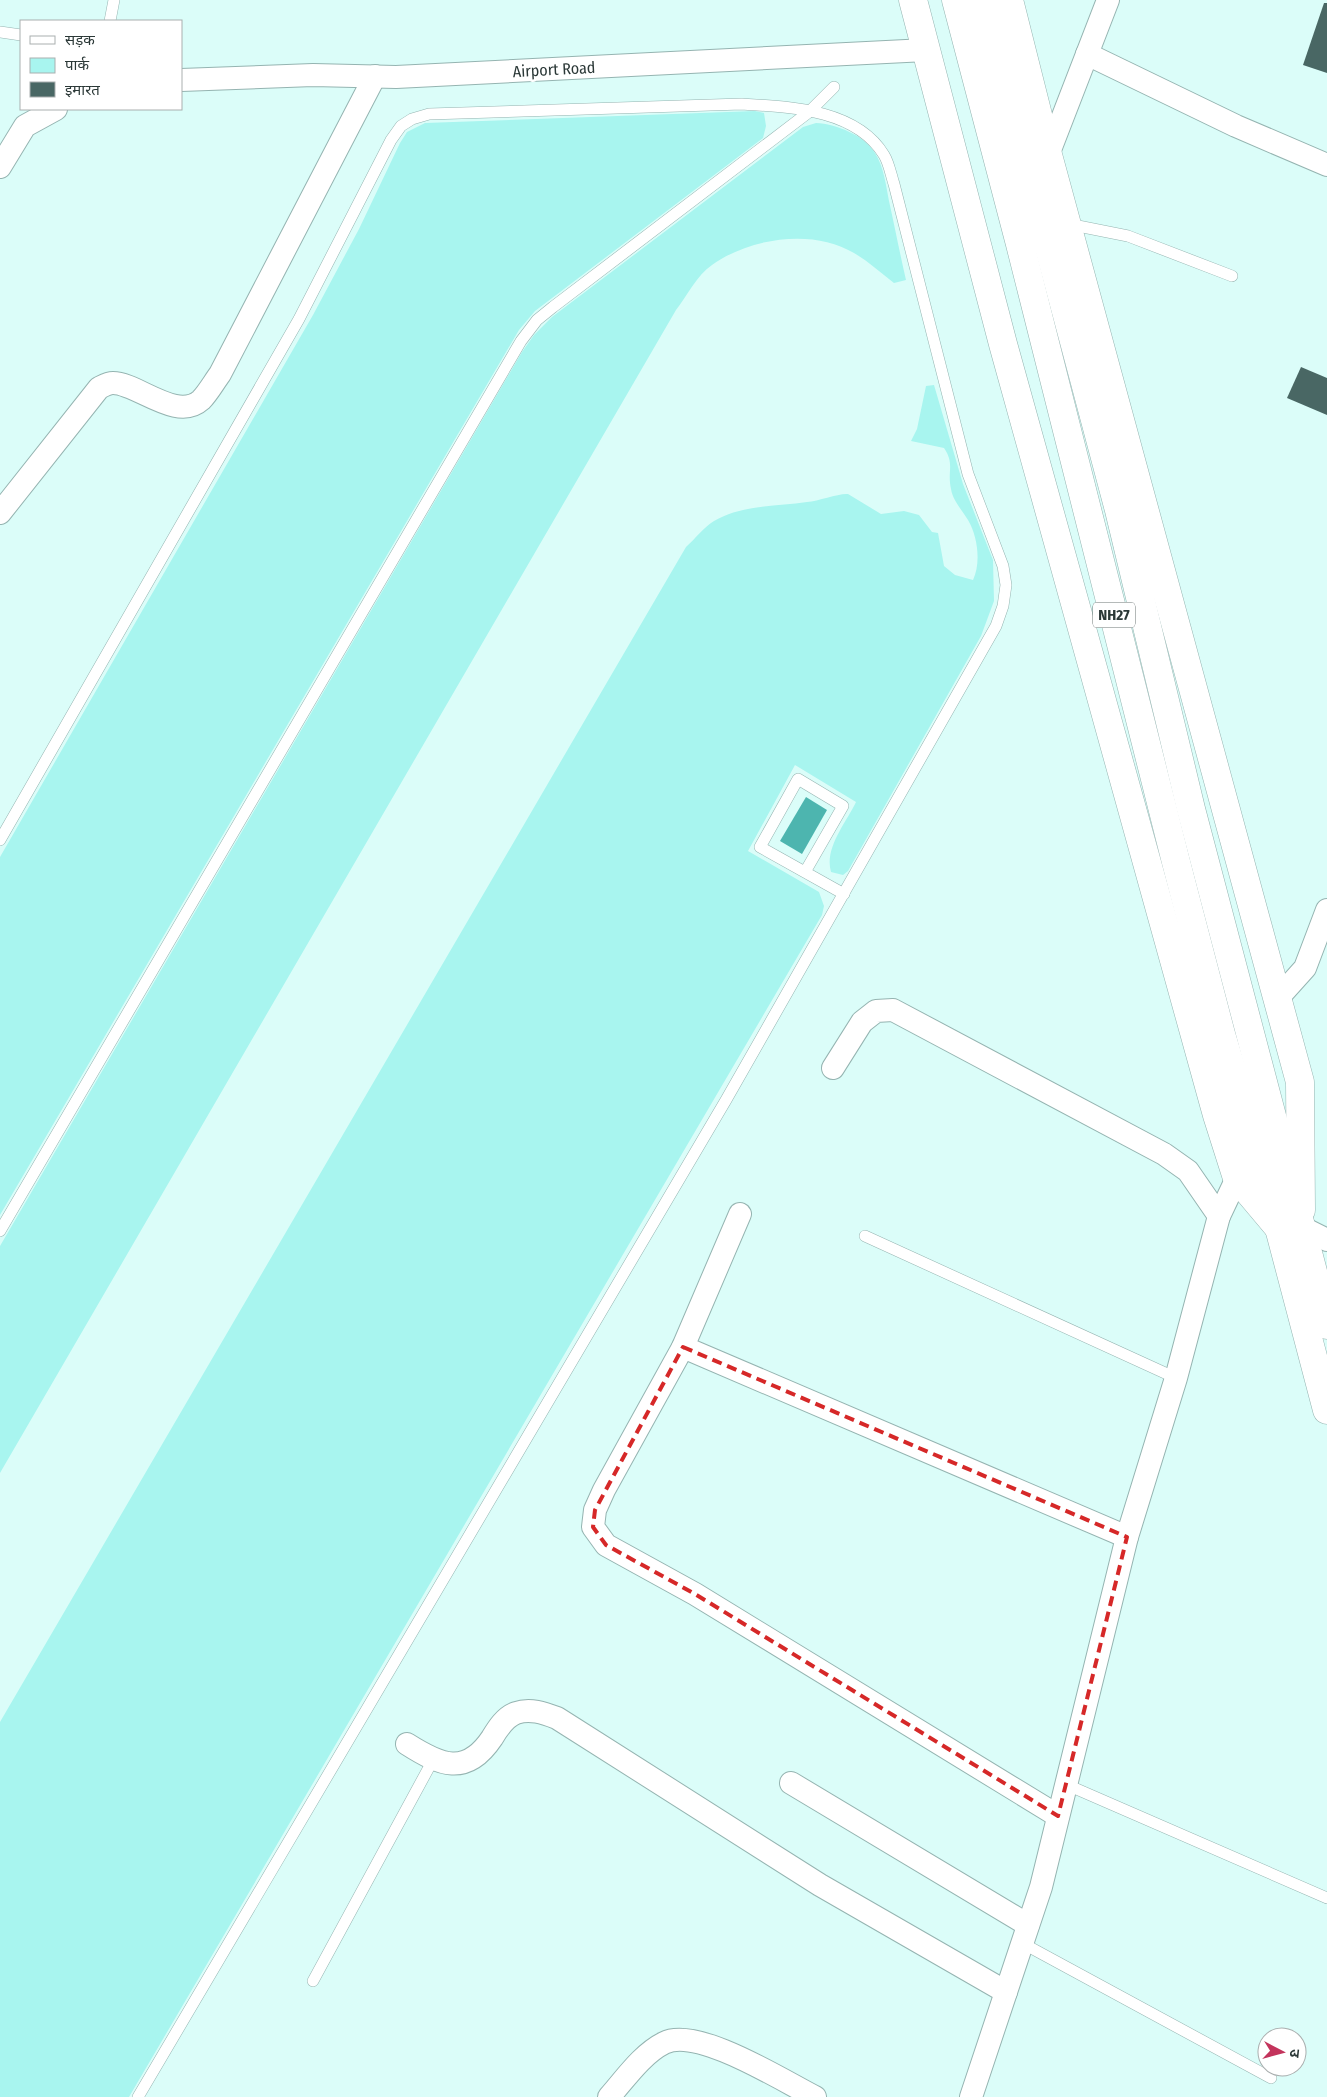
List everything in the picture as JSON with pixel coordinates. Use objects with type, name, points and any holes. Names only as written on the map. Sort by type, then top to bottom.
[{"type":"main road","points":[[914,0],[1003,344],[1131,811],[1217,1115],[1238,1178],[1290,1227]]},
{"type":"main road","name":"NH27","points":[[956,0],[1221,1034],[1327,1325]]},
{"type":"main road","name":"NH27","points":[[983,0],[1118,510],[1191,809],[1290,1227],[1327,1410]]},
{"type":"main road","points":[[1009,0],[1048,155],[1300,1082],[1290,1227]]},
{"type":"street","points":[[1048,155],[1108,0]]},
{"type":"street","name":"Airport Road","points":[[182,80],[313,75],[375,76],[926,50]]},
{"type":"street","points":[[1087,54],[1236,126],[1327,165]]},
{"type":"street","points":[[0,513],[99,388],[104,385],[114,383],[166,404],[184,406],[200,401],[220,374],[375,76]]},
{"type":"street","points":[[0,167],[25,126],[54,110]]},
{"type":"street","points":[[1278,998],[1305,968],[1327,910]]},
{"type":"street","points":[[833,1068],[862,1022],[876,1010],[893,1010],[1164,1154],[1188,1171],[1219,1216]]},
{"type":"street","points":[[971,2097],[1041,1887],[1127,1537],[1176,1378],[1219,1216],[1238,1178]]},
{"type":"street","points":[[740,1214],[683,1347],[604,1490],[595,1510],[592,1527],[606,1545],[695,1594],[1058,1816]]},
{"type":"street","points":[[1290,1227],[1327,1240]]},
{"type":"street","points":[[683,1347],[1127,1537]]},
{"type":"street","points":[[407,1744],[432,1760],[450,1764],[466,1763],[484,1749],[501,1724],[516,1713],[535,1711],[557,1718],[820,1885],[1006,1992]]},
{"type":"street","points":[[791,1783],[1025,1934]]},
{"type":"street","points":[[609,2097],[641,2062],[664,2043],[682,2039],[711,2044],[815,2097]]},
{"type":"lane","points":[[110,20],[114,0]]},
{"type":"lane","points":[[0,32],[20,35]]},
{"type":"lane","points":[[0,1231],[521,340],[537,320],[553,307],[809,112],[834,87]]},
{"type":"lane","points":[[0,840],[268,375],[326,270],[378,164],[401,126],[412,119],[429,114],[742,104],[809,112],[853,126],[865,133],[884,156],[894,184],[968,474],[1003,566],[1006,585],[1003,606],[985,650],[726,1100],[138,2097]]},
{"type":"lane","points":[[1067,224],[1128,236],[1232,276]]},
{"type":"lane","points":[[805,872],[843,806],[798,780],[760,847],[844,894]]},
{"type":"lane","points":[[865,1236],[1176,1378]]},
{"type":"lane","points":[[314,1981],[432,1760]]},
{"type":"lane","points":[[1065,1784],[1327,1898]]},
{"type":"lane","points":[[1025,1934],[1270,2078]]},
{"type":"highlighted area","points":[[683,1347],[1127,1537],[1058,1816],[695,1594],[606,1545],[593,1527],[595,1510]]},
{"type":"green space","points":[[755,111],[764,113],[766,126],[763,138],[535,311],[519,330],[0,1215],[0,857],[313,315],[359,229],[407,132],[425,123]]},
{"type":"green space","points":[[816,123],[841,128],[857,136],[875,153],[881,164],[906,280],[894,283],[859,256],[838,245],[801,239],[762,243],[744,248],[712,265],[697,280],[676,310],[0,1473],[0,1246],[522,352],[534,335],[552,317],[803,127]]},
{"type":"green space","points":[[934,385],[963,484],[993,560],[994,601],[981,636],[848,871],[843,875],[831,872],[831,854],[837,836],[856,802],[795,765],[748,851],[819,892],[824,906],[822,915],[129,2097],[0,2097],[0,1722],[686,547],[714,521],[737,512],[848,494],[881,514],[904,511],[919,515],[932,532],[938,533],[944,566],[955,575],[973,580],[978,558],[976,542],[968,520],[952,493],[950,463],[947,454],[944,448],[911,441],[917,429],[926,386]]},
{"type":"shaded area","points":[[806,797],[827,810],[802,854],[780,841]]},
{"type":"building","points":[[1324,3],[1327,3],[1327,73],[1303,65]]},
{"type":"building","points":[[1301,367],[1327,378],[1327,415],[1287,398]]}]
